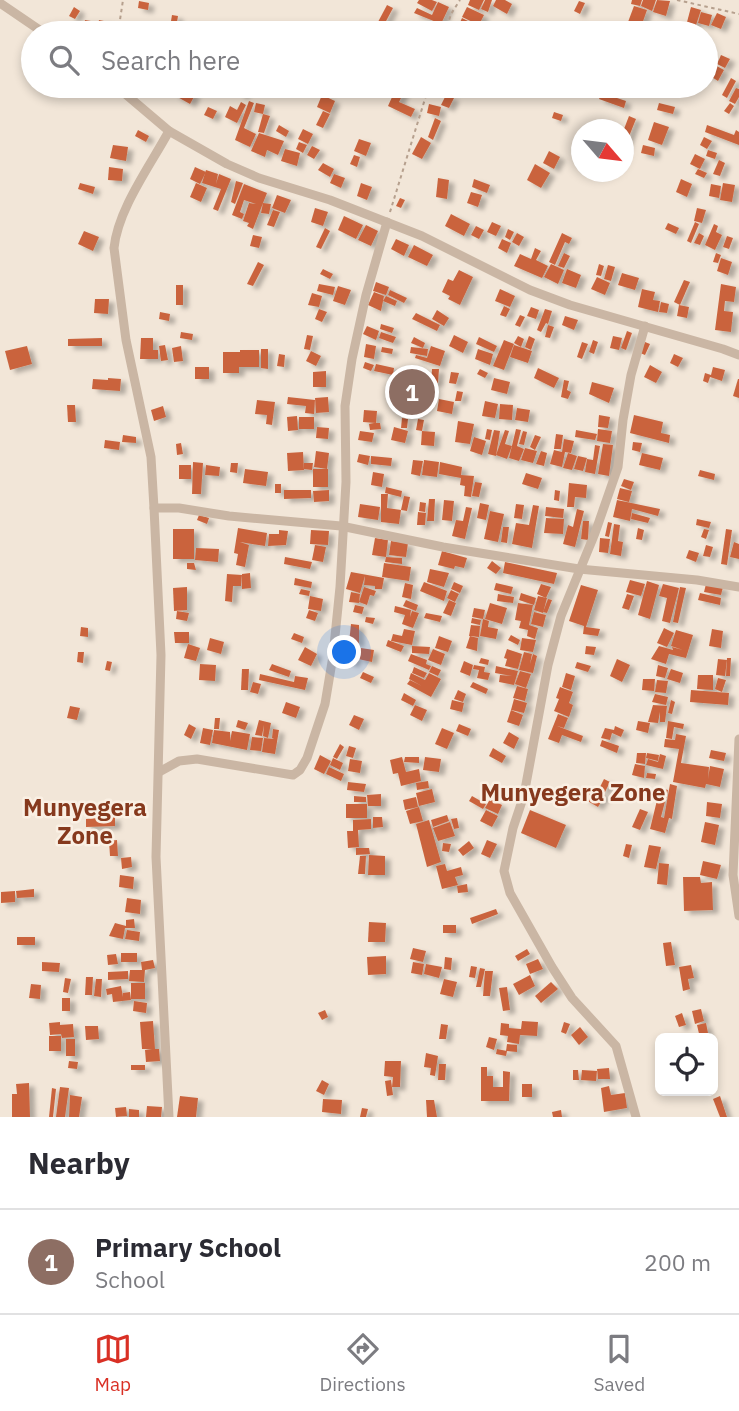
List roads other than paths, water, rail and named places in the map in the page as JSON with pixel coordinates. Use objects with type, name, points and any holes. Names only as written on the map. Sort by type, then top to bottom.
[{"type":"street","points":[[0,3],[26,21]]},
{"type":"street","points":[[130,98],[169,131],[208,155],[260,178],[330,200],[422,236],[530,290],[570,305],[739,355]]},
{"type":"street","points":[[169,131],[127,207],[116,233],[114,248],[126,340],[151,457],[161,655],[156,857],[169,1117]]},
{"type":"street","points":[[159,772],[179,761],[197,759],[293,775],[300,770],[307,758],[325,704],[340,587],[341,526],[346,482],[345,406],[352,359],[366,295],[387,222]]},
{"type":"street","points":[[636,1117],[616,1046],[572,998],[510,893],[504,871],[538,730],[548,665],[566,600],[595,533],[618,467],[631,375],[645,326]]},
{"type":"street","points":[[154,508],[341,526],[443,547],[579,569],[697,580],[739,587]]},
{"type":"street","points":[[739,739],[733,875],[739,916]]},
{"type":"place","name":"Primary School","points":[[412,392]]},
{"type":"district","name":"Munyegera Zone","points":[[573,792]]},
{"type":"district","name":"Munyegera Zone","points":[[85,821]]}]
